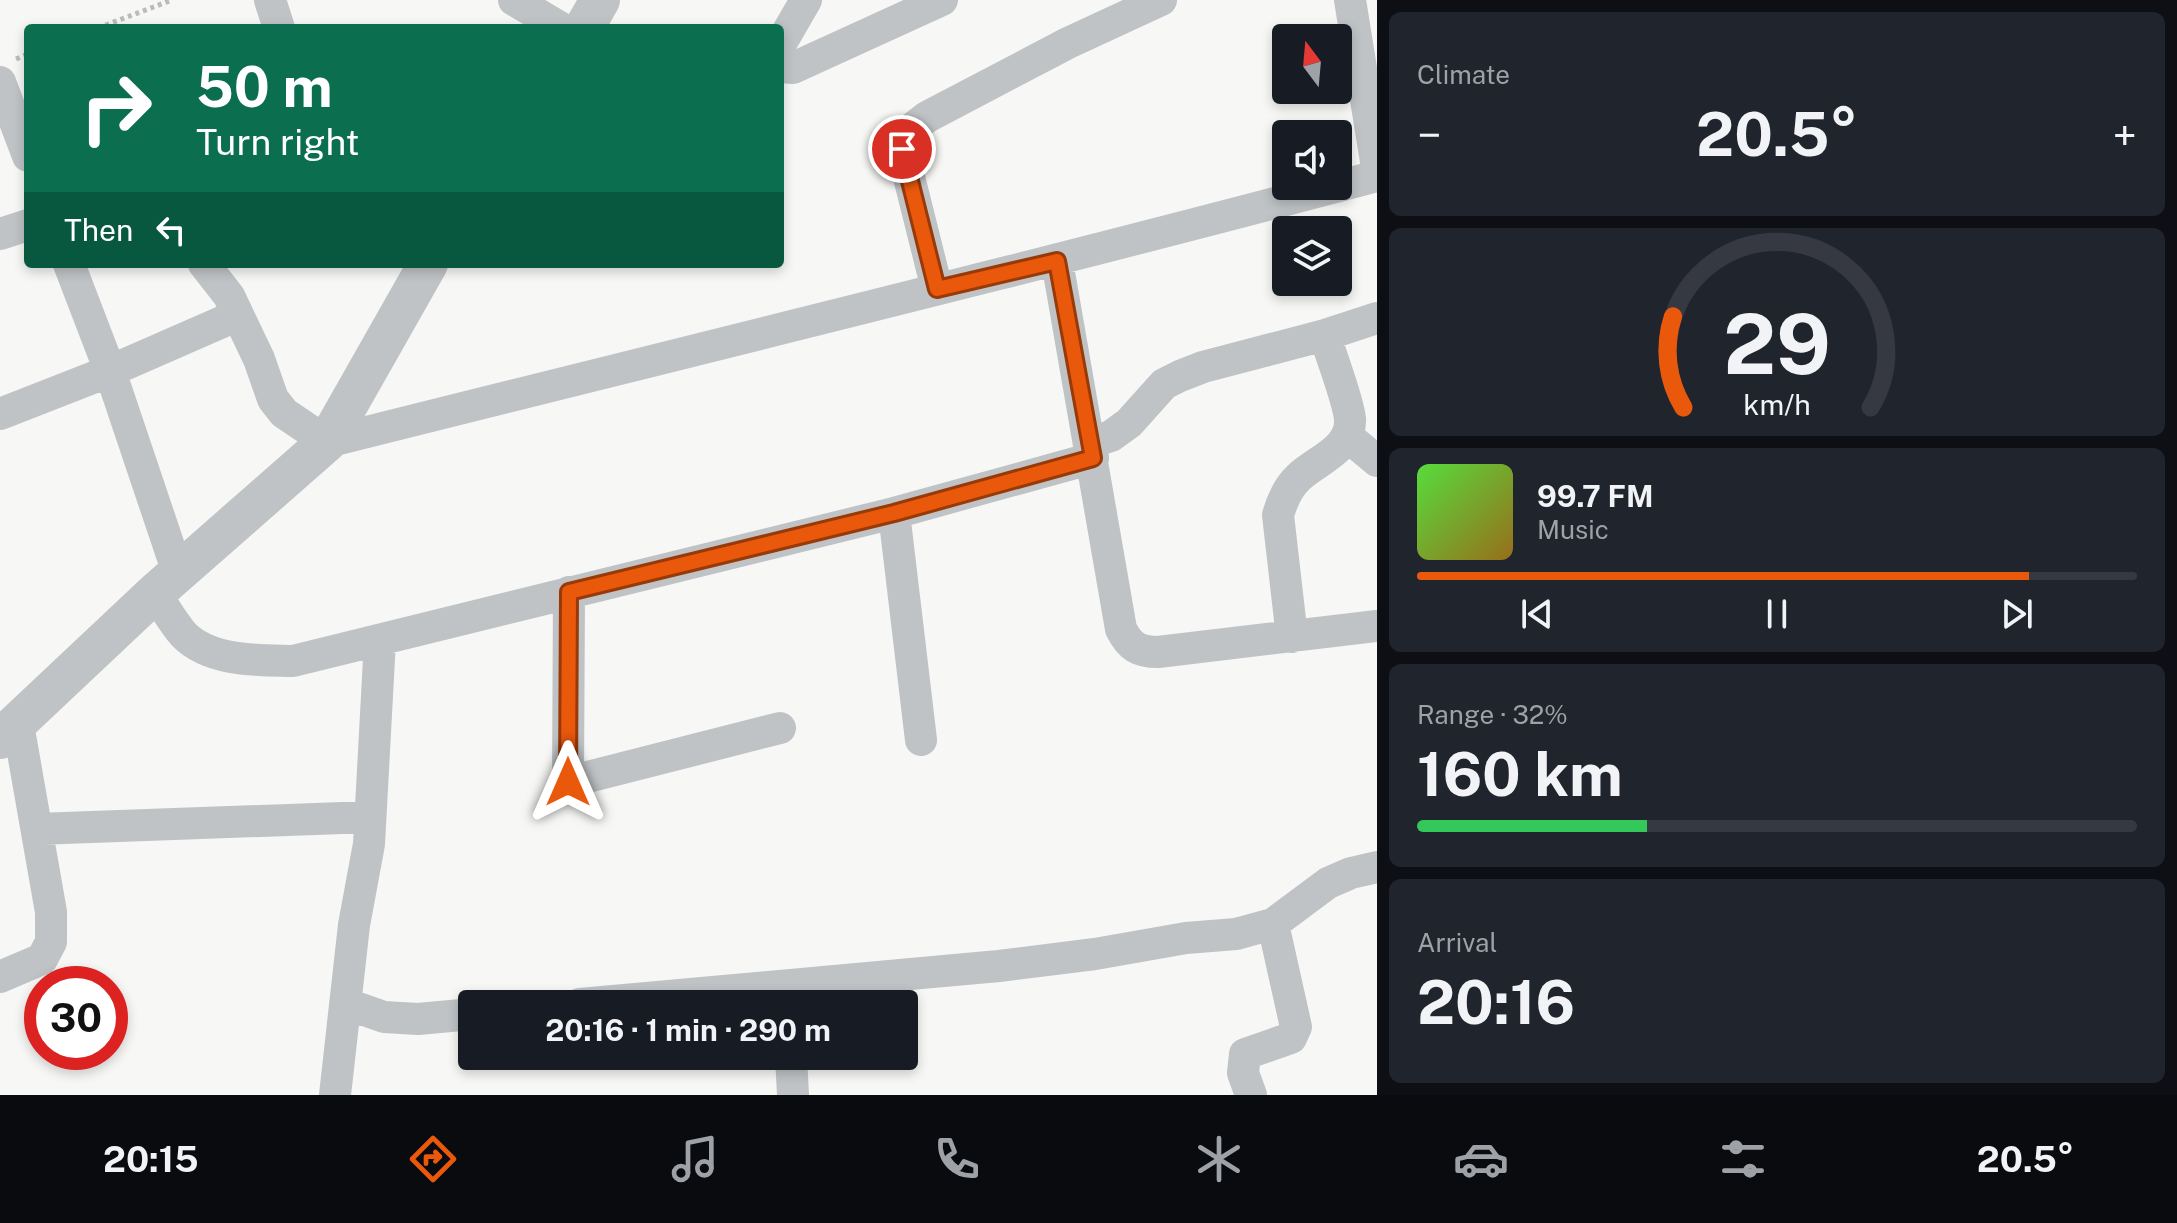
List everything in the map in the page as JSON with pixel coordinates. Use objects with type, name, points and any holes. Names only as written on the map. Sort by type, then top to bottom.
[{"type":"street","points":[[270,0],[278,24]]},
{"type":"street","points":[[514,0],[554,24]]},
{"type":"street","points":[[586,24],[600,0]]},
{"type":"street","points":[[784,38],[806,0]]},
{"type":"street","points":[[784,67],[793,68],[942,0]]},
{"type":"street","points":[[937,289],[902,149],[905,134],[927,117],[1039,58],[1161,0]]},
{"type":"street","points":[[1350,0],[1368,56],[1377,168]]},
{"type":"street","points":[[0,82],[24,145]]},
{"type":"street","points":[[207,268],[229,296],[259,359],[273,399],[284,413],[327,442],[1057,261],[1377,176]]},
{"type":"street","points":[[0,234],[24,226]]},
{"type":"street","points":[[1057,261],[1121,629],[1129,643],[1142,652],[1158,652],[1377,626]]},
{"type":"street","points":[[71,268],[110,371],[167,583],[185,635],[206,650],[248,659],[293,661],[894,513],[1092,450],[1129,423],[1164,384],[1180,376],[1377,318]]},
{"type":"street","points":[[0,977],[42,959],[51,942],[51,912],[37,829],[9,732],[167,583],[327,442],[426,268]]},
{"type":"street","points":[[0,414],[110,371],[238,315]]},
{"type":"street","points":[[1292,637],[1278,515],[1284,497],[1298,477],[1331,454],[1347,436],[1350,419],[1325,335]]},
{"type":"street","points":[[1347,436],[1377,461]]},
{"type":"street","points":[[894,513],[921,740]]},
{"type":"street","points":[[569,592],[568,782],[780,728]]},
{"type":"street","points":[[335,1095],[354,925],[369,844],[380,640]]},
{"type":"street","points":[[37,829],[370,817]]},
{"type":"street","points":[[818,990],[1081,956],[1186,938],[1236,934],[1273,924],[1328,883],[1377,867]]},
{"type":"street","points":[[1251,1095],[1243,1073],[1245,1054],[1291,1038],[1296,1027],[1273,924]]},
{"type":"street","points":[[347,1004],[384,1017],[418,1019],[458,1015]]},
{"type":"street","points":[[792,1070],[793,1095]]},
{"type":"path","points":[[109,24],[172,0]]},
{"type":"route","points":[[568,782],[569,592],[894,513],[1093,458],[1057,261],[937,289],[902,149]]}]
